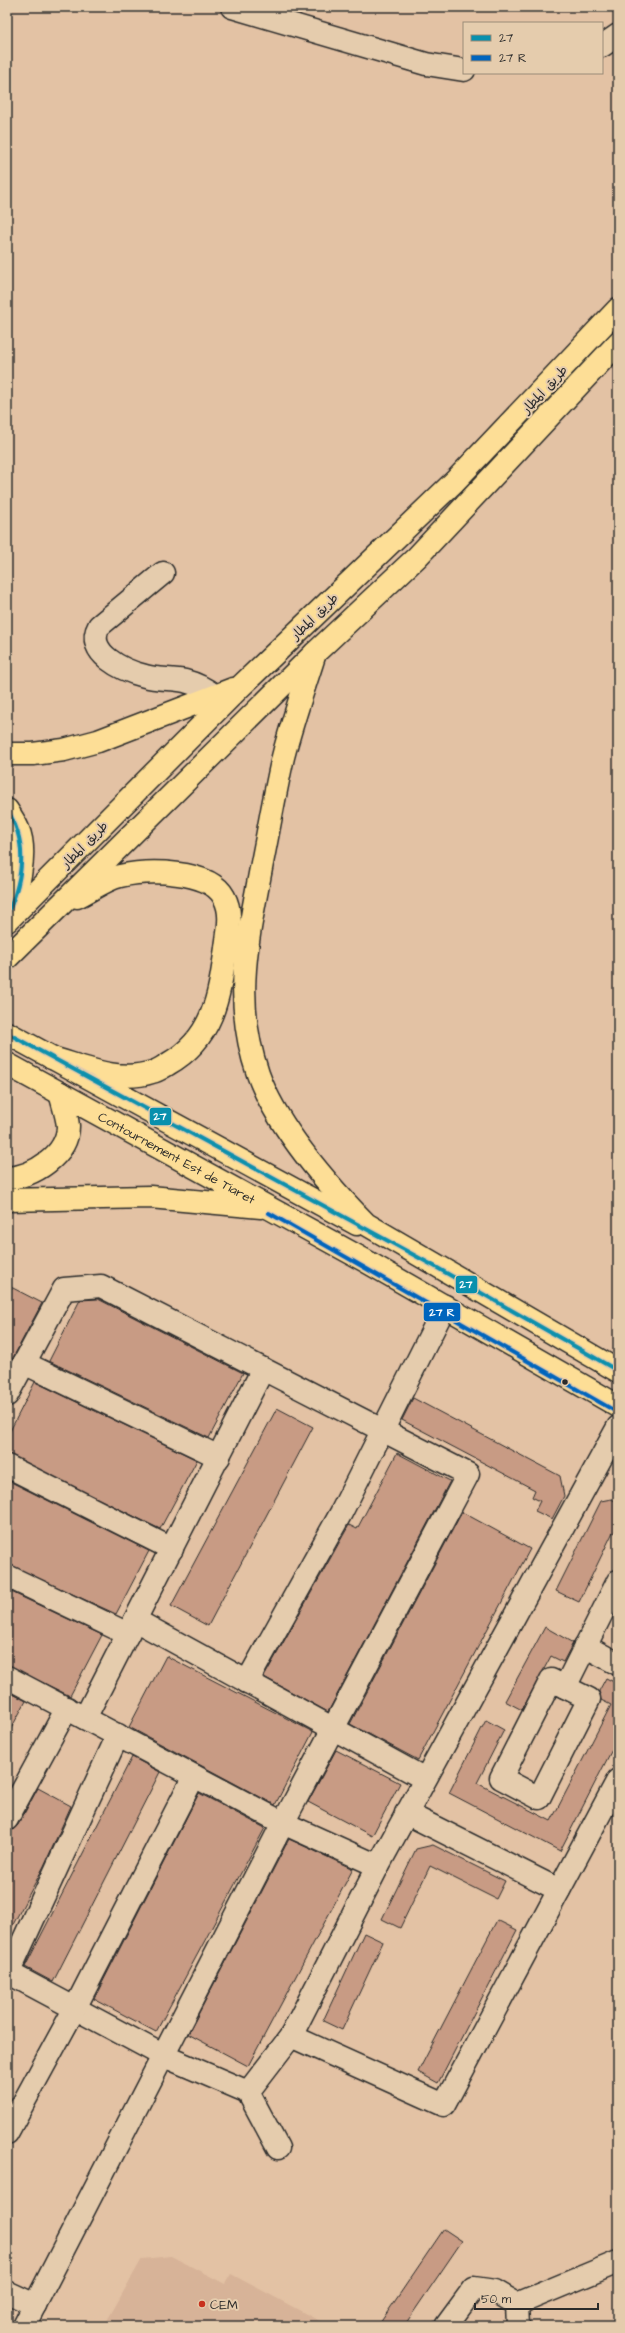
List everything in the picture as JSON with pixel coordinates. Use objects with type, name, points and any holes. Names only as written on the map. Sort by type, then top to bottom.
[{"type":"highway","name":"طريق المطار","points":[[7,921],[240,687],[455,481],[618,309]]},
{"type":"highway","name":"طريق المطار","points":[[7,958],[323,646],[417,556],[618,343]]},
{"type":"highway","points":[[311,619],[323,646],[283,756],[243,967],[244,1008],[248,1036],[258,1074],[278,1113],[310,1161],[338,1195],[366,1224],[434,1266],[618,1371]]},
{"type":"highway","points":[[7,754],[33,754],[64,750],[98,741],[240,687]]},
{"type":"highway","points":[[7,810],[19,830],[21,857],[19,884],[7,915]]},
{"type":"highway","points":[[52,1058],[125,1077],[153,1072],[181,1057],[203,1035],[213,1013],[222,980],[230,917],[224,897],[209,882],[184,876],[150,871],[119,876],[58,907]]},
{"type":"highway","name":"Contournement Est de Tiaret","points":[[7,1032],[434,1266]]},
{"type":"highway","name":"Contournement Est de Tiaret","points":[[7,1064],[272,1208],[618,1406]]},
{"type":"highway","points":[[7,1178],[29,1173],[53,1158],[64,1143],[68,1127],[60,1093]]},
{"type":"highway","points":[[7,1200],[150,1197],[272,1208]]},
{"type":"street","points":[[232,7],[426,64],[463,70]]},
{"type":"street","points":[[603,45],[618,35]]},
{"type":"street","points":[[162,573],[99,626],[94,638],[97,649],[105,657],[133,672],[158,679],[183,681],[206,689],[216,696]]},
{"type":"street","points":[[7,1393],[64,1289],[101,1286],[468,1474],[283,1823],[24,2326]]},
{"type":"street","points":[[247,1682],[341,1513],[445,1306]]},
{"type":"street","points":[[24,1363],[219,1457]]},
{"type":"street","points":[[7,1819],[132,1627],[263,1369]]},
{"type":"street","points":[[248,2092],[291,2036],[425,1778],[618,1427]]},
{"type":"street","points":[[7,1466],[172,1549]]},
{"type":"street","points":[[7,1576],[132,1627],[247,1682],[425,1778]]},
{"type":"street","points":[[565,1687],[618,1581]]},
{"type":"street","points":[[585,1646],[618,1664]]},
{"type":"street","points":[[7,1677],[283,1823],[378,1866]]},
{"type":"street","points":[[551,1680],[565,1687],[589,1699],[539,1798],[501,1778],[551,1680]]},
{"type":"street","points":[[118,1735],[8,1974],[164,2056],[248,2092],[278,2148]]},
{"type":"street","points":[[7,2133],[75,2008],[194,1776]]},
{"type":"street","points":[[291,2036],[444,2105],[618,1780]]},
{"type":"street","points":[[406,1814],[559,1890]]},
{"type":"street","points":[[517,2304],[618,2262]]},
{"type":"street","points":[[446,2326],[474,2288],[495,2290],[517,2304]]},
{"type":"street","points":[[7,2292],[35,2305]]},
{"type":"street","points":[[517,2304],[518,2326]]},
{"type":"shaded area","name":"CEM","points":[[171,2256],[225,2284],[231,2274],[325,2324],[323,2326],[104,2326],[142,2259]]},
{"type":"building","points":[[7,1285],[42,1303],[7,1369]]},
{"type":"building","points":[[98,1299],[243,1373],[209,1438],[49,1361],[80,1300]]},
{"type":"building","points":[[35,1382],[197,1460],[160,1529],[7,1454],[7,1437]]},
{"type":"building","points":[[413,1398],[560,1476],[564,1496],[552,1519],[535,1511],[540,1501],[532,1497],[535,1490],[402,1420]]},
{"type":"building","points":[[277,1408],[313,1427],[208,1626],[171,1606]]},
{"type":"building","points":[[397,1453],[450,1481],[328,1712],[264,1677],[349,1525],[357,1529]]},
{"type":"building","points":[[7,1480],[149,1551],[116,1614],[7,1564]]},
{"type":"building","points":[[611,1499],[618,1502],[618,1534],[613,1532],[579,1602],[556,1591],[601,1501]]},
{"type":"building","points":[[462,1512],[530,1549],[418,1760],[350,1724]]},
{"type":"building","points":[[7,1590],[102,1635],[70,1696],[7,1665]]},
{"type":"building","points":[[545,1627],[573,1643],[563,1662],[551,1656],[522,1710],[505,1701]]},
{"type":"building","points":[[166,1656],[313,1732],[275,1805],[129,1727]]},
{"type":"building","points":[[606,1678],[618,1684],[618,1738],[560,1851],[449,1793],[486,1720],[504,1730],[477,1783],[551,1821],[611,1705],[601,1700],[599,1691]]},
{"type":"building","points":[[7,1691],[26,1701],[7,1736]]},
{"type":"building","points":[[336,1750],[400,1783],[372,1836],[308,1802]]},
{"type":"building","points":[[132,1757],[160,1772],[53,1982],[25,1967]]},
{"type":"building","points":[[38,1788],[71,1806],[44,1866],[7,1936],[7,1831],[13,1830],[18,1825]]},
{"type":"building","points":[[199,1793],[265,1828],[156,2032],[94,1999]]},
{"type":"building","points":[[289,1839],[353,1869],[248,2066],[188,2034]]},
{"type":"building","points":[[433,1845],[505,1881],[496,1899],[430,1866],[400,1928],[382,1919],[416,1849]]},
{"type":"building","points":[[497,1920],[517,1930],[438,2083],[418,2072]]},
{"type":"building","points":[[364,1933],[383,1942],[342,2030],[323,2021]]},
{"type":"building","points":[[444,2229],[462,2241],[404,2326],[378,2326]]},
{"type":"transit line","name":"27","points":[[7,810],[19,835],[21,848],[20,875],[7,915]]},
{"type":"transit line","name":"27","points":[[7,1033],[434,1266],[618,1371]]},
{"type":"transit line","points":[[269,1213],[615,1411]]},
{"type":"place","name":"CEM","points":[[202,2304]]}]
